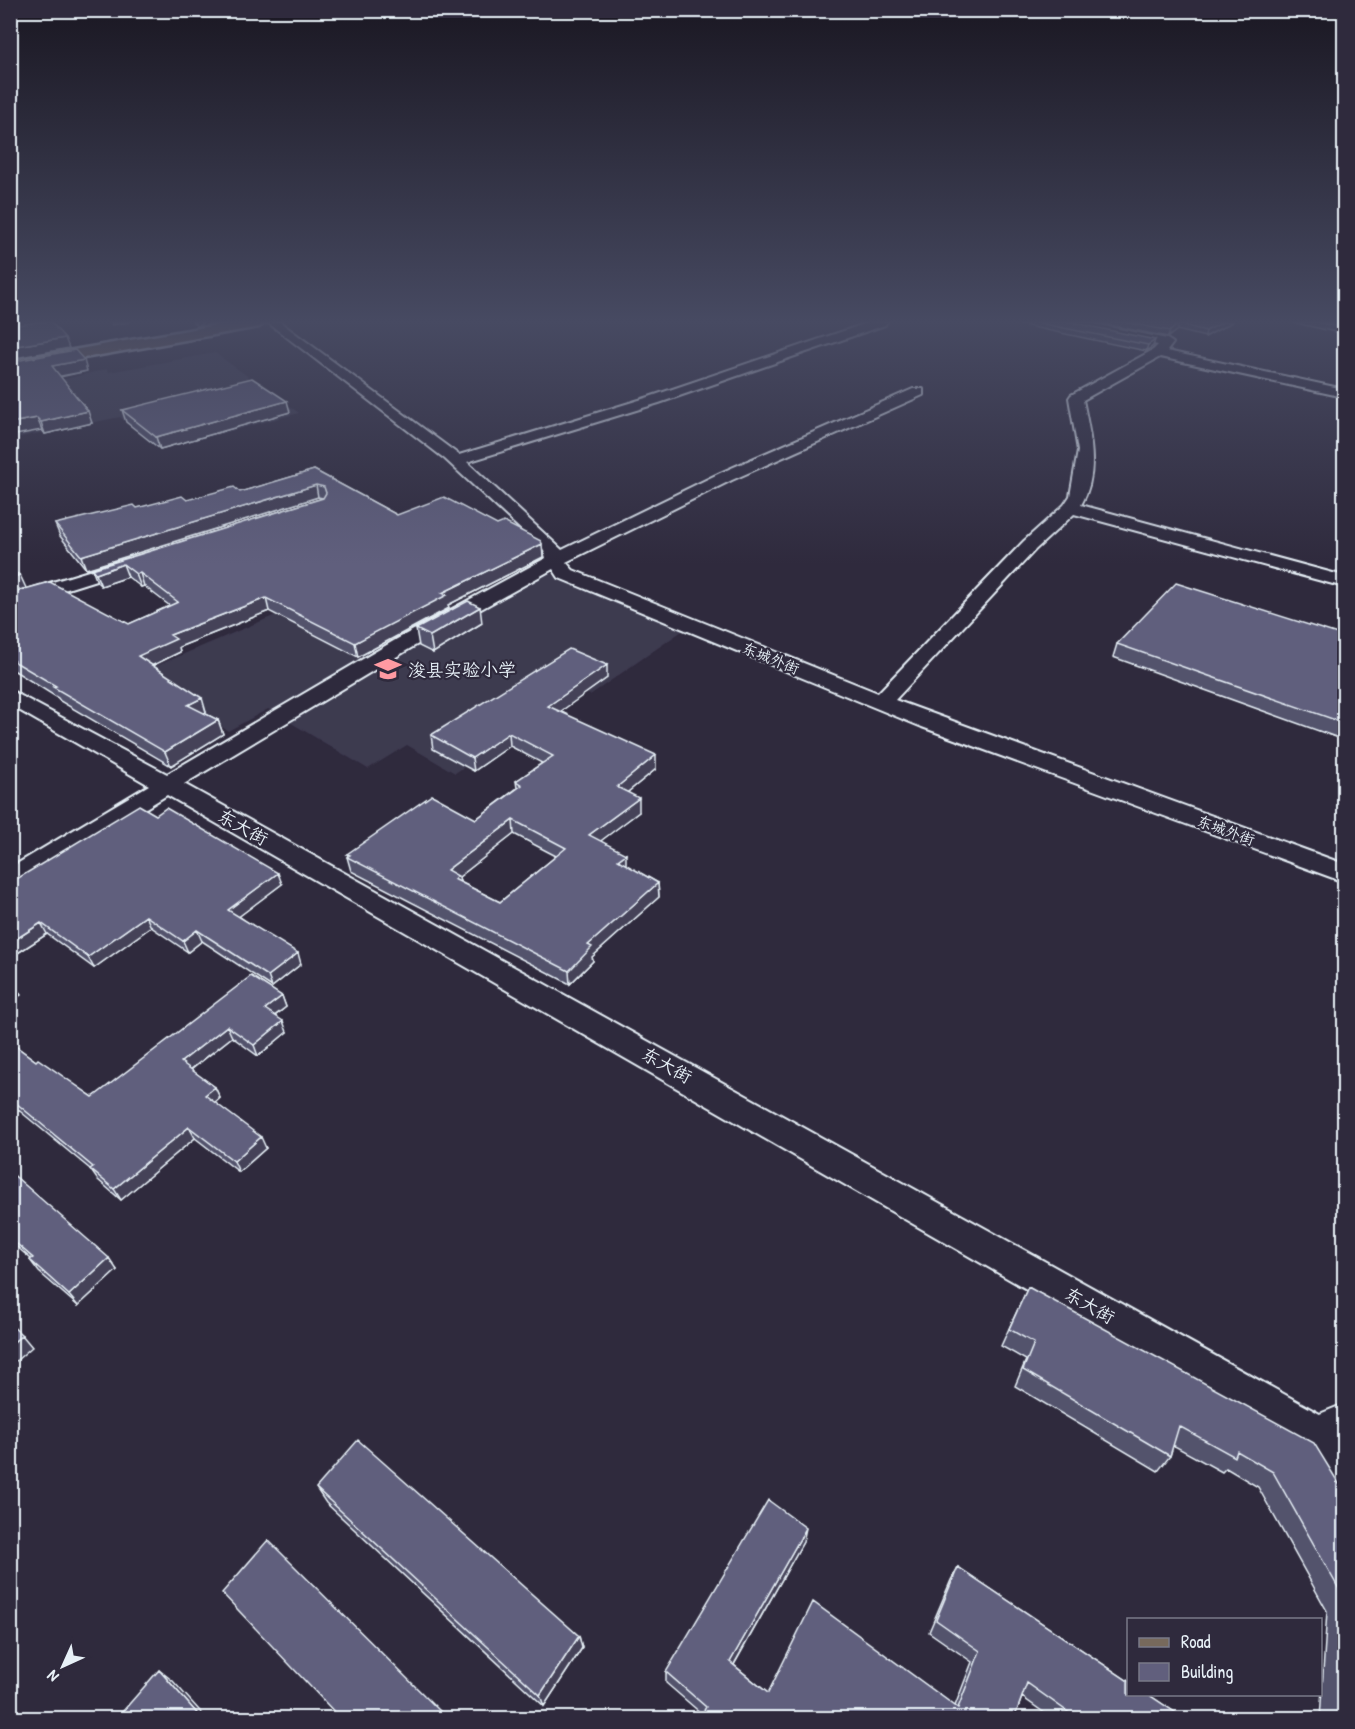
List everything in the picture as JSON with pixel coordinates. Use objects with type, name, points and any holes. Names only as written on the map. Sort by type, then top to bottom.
[{"type":"street","name":"东城外街","points":[[379,403],[455,461],[553,549],[556,561],[566,574],[882,702],[1344,873]]},
{"type":"street","points":[[455,461],[645,403]]},
{"type":"street","points":[[10,880],[367,664],[556,561],[786,449],[893,403]]},
{"type":"street","points":[[882,702],[1030,544],[1071,508],[1078,496],[1086,451],[1077,403]]},
{"type":"street","points":[[1071,508],[1344,582]]},
{"type":"street","points":[[10,601],[147,558]]},
{"type":"street","name":"东大街","points":[[10,696],[1337,1445]]},
{"type":"shaded area","points":[[11,403],[285,403],[299,413],[159,450],[120,417],[11,439]]},
{"type":"shaded area","name":"浚县实验小学","points":[[544,571],[685,629],[590,695],[579,690],[455,773],[407,745],[368,769],[268,709],[228,731],[204,715],[109,686],[306,602],[404,652]]},
{"type":"building","points":[[10,403],[81,403],[88,411],[41,422],[37,418],[10,423]]},
{"type":"building","points":[[152,403],[281,403],[156,437],[122,410]]},
{"type":"building","points":[[314,470],[397,515],[444,497],[497,525],[504,522],[541,541],[542,544],[442,593],[447,595],[355,643],[266,598],[170,635],[176,639],[138,656],[202,698],[188,705],[218,720],[165,752],[53,687],[56,686],[10,659],[10,593],[50,582],[129,624],[178,602],[140,573],[136,574],[123,564],[96,574],[92,569],[323,498],[326,493],[324,487],[316,485],[81,556],[55,524],[134,505],[137,508],[182,496],[187,500],[234,487],[240,492]]},
{"type":"building","points":[[10,570],[20,575],[10,578]]},
{"type":"building","points":[[1176,583],[1344,636],[1344,723],[1117,644]]},
{"type":"building","points":[[468,601],[480,607],[430,636],[416,629]]},
{"type":"building","points":[[569,649],[607,665],[548,706],[656,755],[617,787],[639,798],[589,835],[626,854],[618,860],[658,883],[588,945],[592,947],[569,971],[347,857],[350,855],[347,854],[432,795],[476,819],[522,785],[516,781],[553,756],[509,733],[472,758],[431,735]],"holes":[[[513,820],[566,848],[500,902],[454,879],[458,876],[447,870]]]},
{"type":"building","points":[[139,805],[156,815],[166,808],[278,873],[228,910],[298,953],[268,976],[197,930],[183,941],[146,916],[88,957],[41,923],[10,943],[10,897],[14,895],[10,893],[10,883]]},
{"type":"building","points":[[251,976],[282,996],[265,1009],[283,1021],[254,1045],[227,1026],[181,1062],[215,1087],[205,1095],[261,1137],[234,1161],[189,1127],[114,1189],[90,1169],[93,1167],[10,1098],[10,1042],[93,1097]]},
{"type":"building","points":[[10,1172],[109,1258],[69,1295],[30,1260],[33,1258],[10,1238]]},
{"type":"building","points":[[1028,1287],[1314,1443],[1344,1492],[1344,1598],[1273,1472],[1237,1451],[1235,1457],[1179,1426],[1170,1456],[1023,1370],[1034,1343],[1009,1329]]},
{"type":"building","points":[[10,1324],[22,1335],[10,1345]]},
{"type":"building","points":[[358,1440],[579,1636],[540,1695],[316,1488]]},
{"type":"building","points":[[768,1500],[806,1528],[730,1662],[768,1693],[813,1602],[958,1708],[980,1651],[936,1620],[958,1567],[1127,1680],[1127,1696],[1150,1696],[1185,1719],[1078,1719],[1027,1683],[1014,1719],[699,1719],[706,1707],[666,1672]]},
{"type":"building","points":[[268,1540],[448,1719],[341,1719],[222,1593]]},
{"type":"building","points":[[1344,1600],[1344,1719],[1337,1719]]},
{"type":"building","points":[[159,1670],[202,1719],[116,1719]]},
{"type":"place","name":"浚县实验小学","points":[[388,669]]}]
